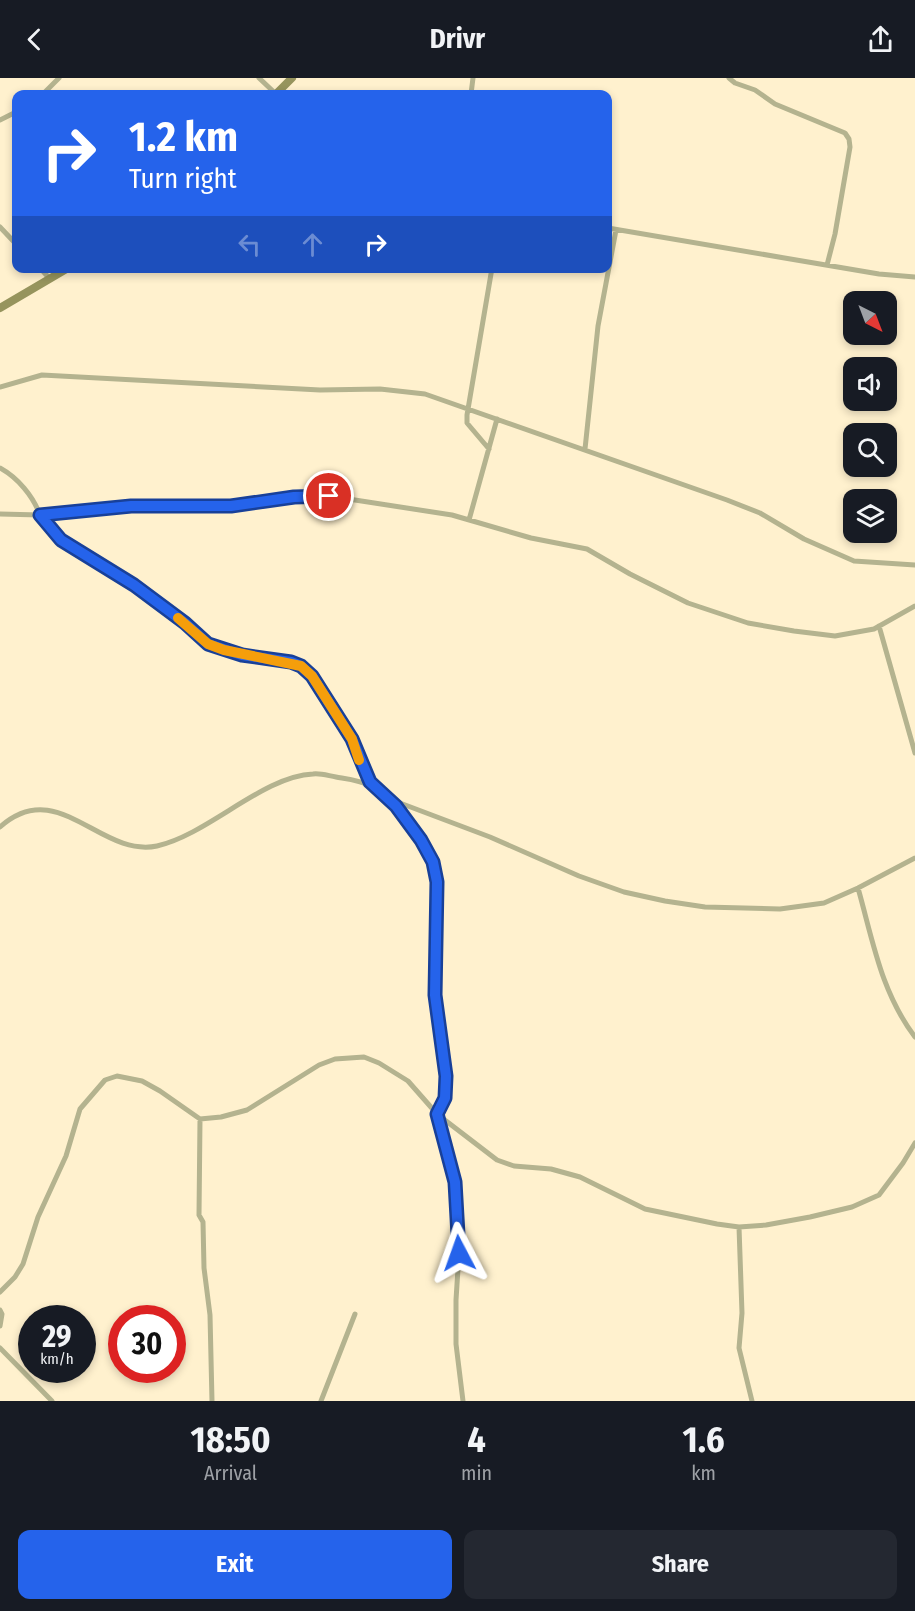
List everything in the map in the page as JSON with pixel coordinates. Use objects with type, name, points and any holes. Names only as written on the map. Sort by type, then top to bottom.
[{"type":"main road","points":[[280,90],[292,78]]},
{"type":"main road","points":[[0,308],[60,273]]},
{"type":"street","points":[[47,90],[59,78]]},
{"type":"street","points":[[259,78],[272,90]]},
{"type":"street","points":[[729,78],[735,83],[755,90],[775,104],[845,133],[849,139],[850,147],[835,234],[827,265]]},
{"type":"street","points":[[0,227],[12,240]]},
{"type":"street","points":[[612,229],[899,277],[915,277]]},
{"type":"street","points":[[612,252],[616,230]]},
{"type":"street","points":[[45,273],[50,279]]},
{"type":"street","points":[[489,449],[467,423],[491,273]]},
{"type":"street","points":[[585,449],[597,333],[608,273]]},
{"type":"street","points":[[0,387],[42,375],[320,390],[380,389],[425,394],[749,508],[804,539],[854,561],[915,565]]},
{"type":"street","points":[[470,520],[497,419]]},
{"type":"street","points":[[0,468],[20,484],[36,504],[40,515],[61,540],[134,585],[185,623],[208,644],[242,655],[291,662],[301,666],[312,676],[348,732],[370,782],[396,806],[421,840],[433,862],[437,882],[435,995],[446,1076],[445,1098],[437,1114],[455,1182],[459,1253],[456,1344],[463,1401]]},
{"type":"street","points":[[0,514],[40,515],[131,506],[231,506],[294,497],[329,496],[452,515],[531,538],[587,549],[688,603],[748,622],[794,632],[835,636],[879,626],[915,606]]},
{"type":"street","points":[[879,626],[915,753]]},
{"type":"street","points":[[0,827],[22,812],[50,810],[76,818],[112,839],[132,846],[150,847],[169,843],[210,823],[281,782],[300,776],[314,773],[354,779],[380,792]]},
{"type":"street","points":[[387,798],[624,892],[705,907],[780,909],[824,903],[915,858]]},
{"type":"street","points":[[858,888],[886,988],[904,1022],[915,1037]]},
{"type":"street","points":[[0,1292],[15,1277],[23,1264],[38,1216],[66,1156],[80,1109],[105,1080],[117,1076],[142,1081],[200,1119],[221,1118],[247,1110],[319,1065],[335,1059],[364,1057],[380,1063],[408,1081],[437,1114],[497,1160],[514,1166],[551,1169],[579,1177],[645,1209],[739,1227],[810,1217],[852,1207],[879,1195],[915,1143]]},
{"type":"street","points":[[200,1119],[199,1215],[203,1222],[204,1268],[210,1315],[212,1401]]},
{"type":"street","points":[[739,1227],[742,1313],[739,1348],[752,1401]]},
{"type":"street","points":[[0,1310],[2,1314],[0,1326]]},
{"type":"street","points":[[321,1401],[355,1314]]},
{"type":"street","points":[[0,1348],[52,1401]]},
{"type":"slow traffic","points":[[178,618],[208,644],[242,655],[291,662],[301,666],[312,676],[352,739],[359,760]]},
{"type":"route","points":[[329,496],[294,497],[231,506],[92,508],[40,515],[61,540],[134,585],[185,623],[208,644],[242,655],[291,662],[301,666],[312,676],[352,739],[370,782],[396,806],[421,840],[433,862],[437,882],[435,995],[446,1076],[445,1098],[437,1114],[455,1182],[459,1253]]}]
